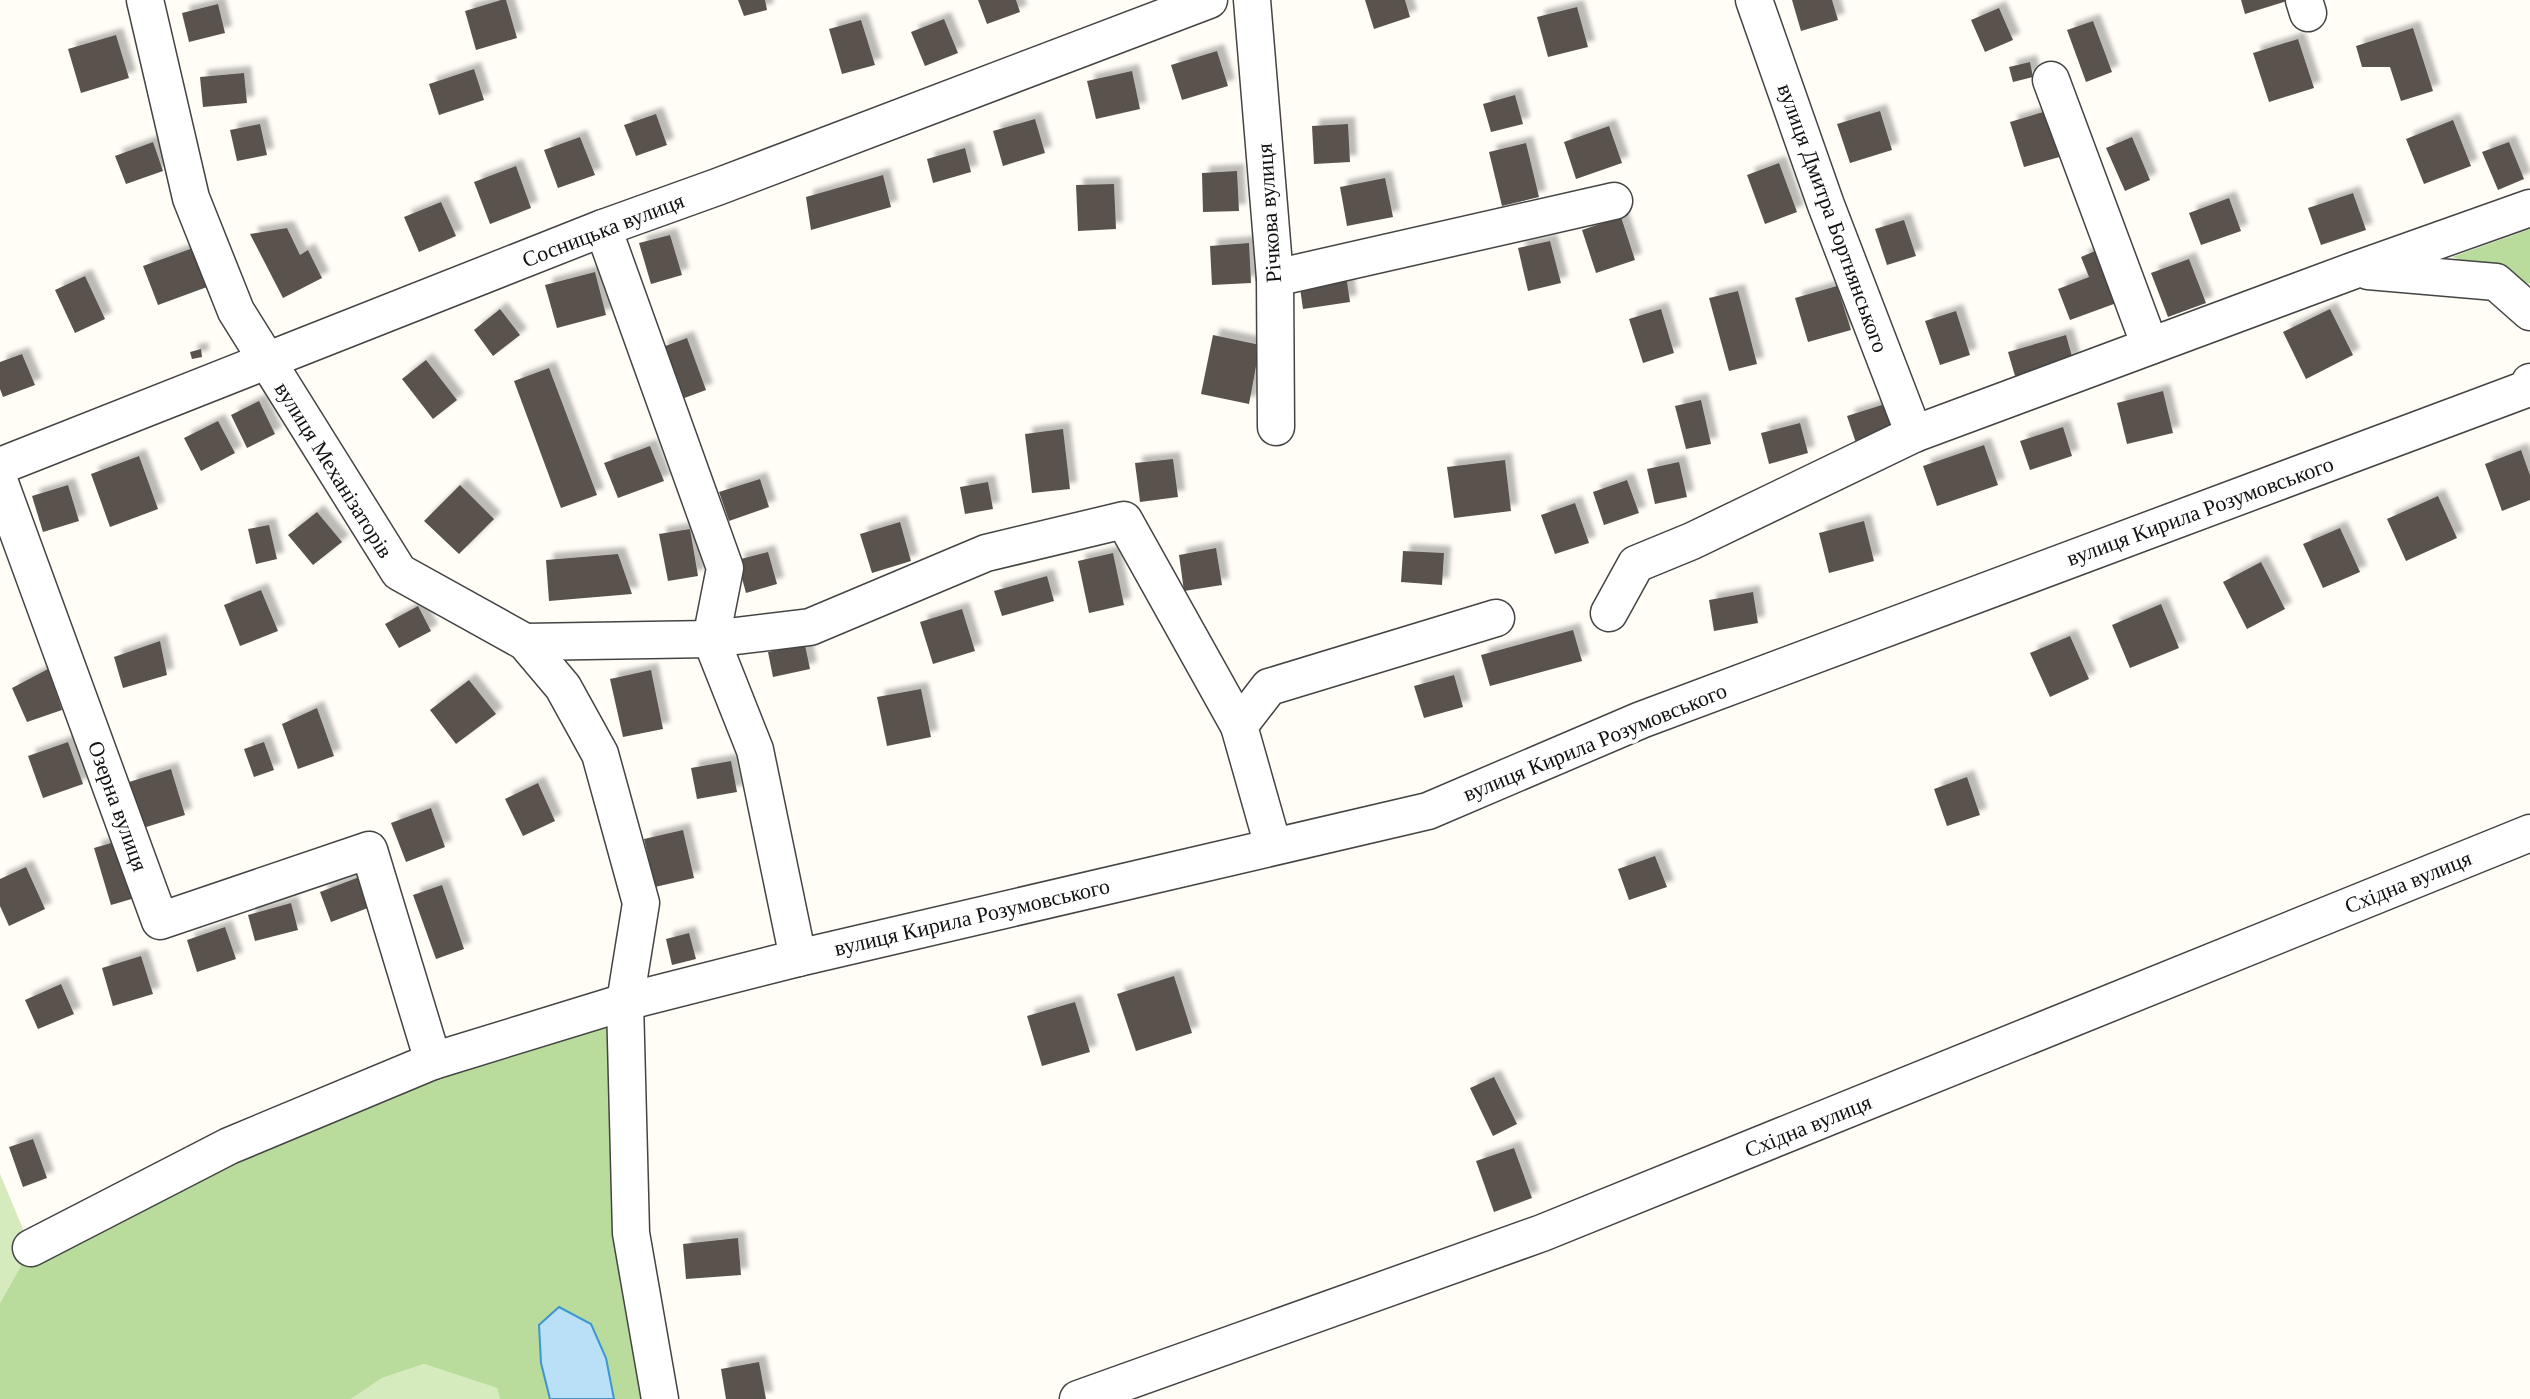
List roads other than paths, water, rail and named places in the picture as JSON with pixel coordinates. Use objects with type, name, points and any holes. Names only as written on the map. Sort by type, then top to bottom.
[{"type":"street","name":"вулиця Механізаторів","points":[[145,0],[191,198],[236,311],[266,362],[399,572],[525,642],[563,687],[600,754],[641,903],[625,1002],[631,1233],[660,1399]]},
{"type":"street","name":"Сосницька вулиця","points":[[0,466],[603,228],[1209,0]]},
{"type":"street","name":"Річкова вулиця","points":[[1252,0],[1275,278],[1276,427]]},
{"type":"street","name":"вулиця Дмитра Бортнянського","points":[[1754,0],[1826,205],[1914,434]]},
{"type":"street","points":[[2051,80],[2150,346]]},
{"type":"street","points":[[1275,278],[1614,201]]},
{"type":"street","points":[[1609,613],[1636,564],[1692,541],[1914,434],[2530,208]]},
{"type":"street","points":[[603,228],[725,568],[711,639],[755,750],[798,958]]},
{"type":"street","points":[[2355,270],[2496,282],[2530,312]]},
{"type":"street","name":"вулиця Кирила Розумовського","points":[[31,1248],[229,1146],[433,1061],[625,1002],[798,958],[1428,811],[1641,720],[2529,388],[2530,382]]},
{"type":"street","name":"Озерна вулиця","points":[[0,483],[160,921],[369,850],[433,1061]]},
{"type":"street","points":[[525,642],[711,639],[810,627],[986,553],[1124,520],[1239,726],[1273,846]]},
{"type":"street","points":[[1239,726],[1269,687],[1496,618]]},
{"type":"street","name":"Східна вулиця","points":[[1078,1399],[1542,1233],[2530,833]]},
{"type":"water","points":[[559,1307],[591,1324],[606,1358],[614,1399],[550,1399],[541,1363],[539,1325]]}]
